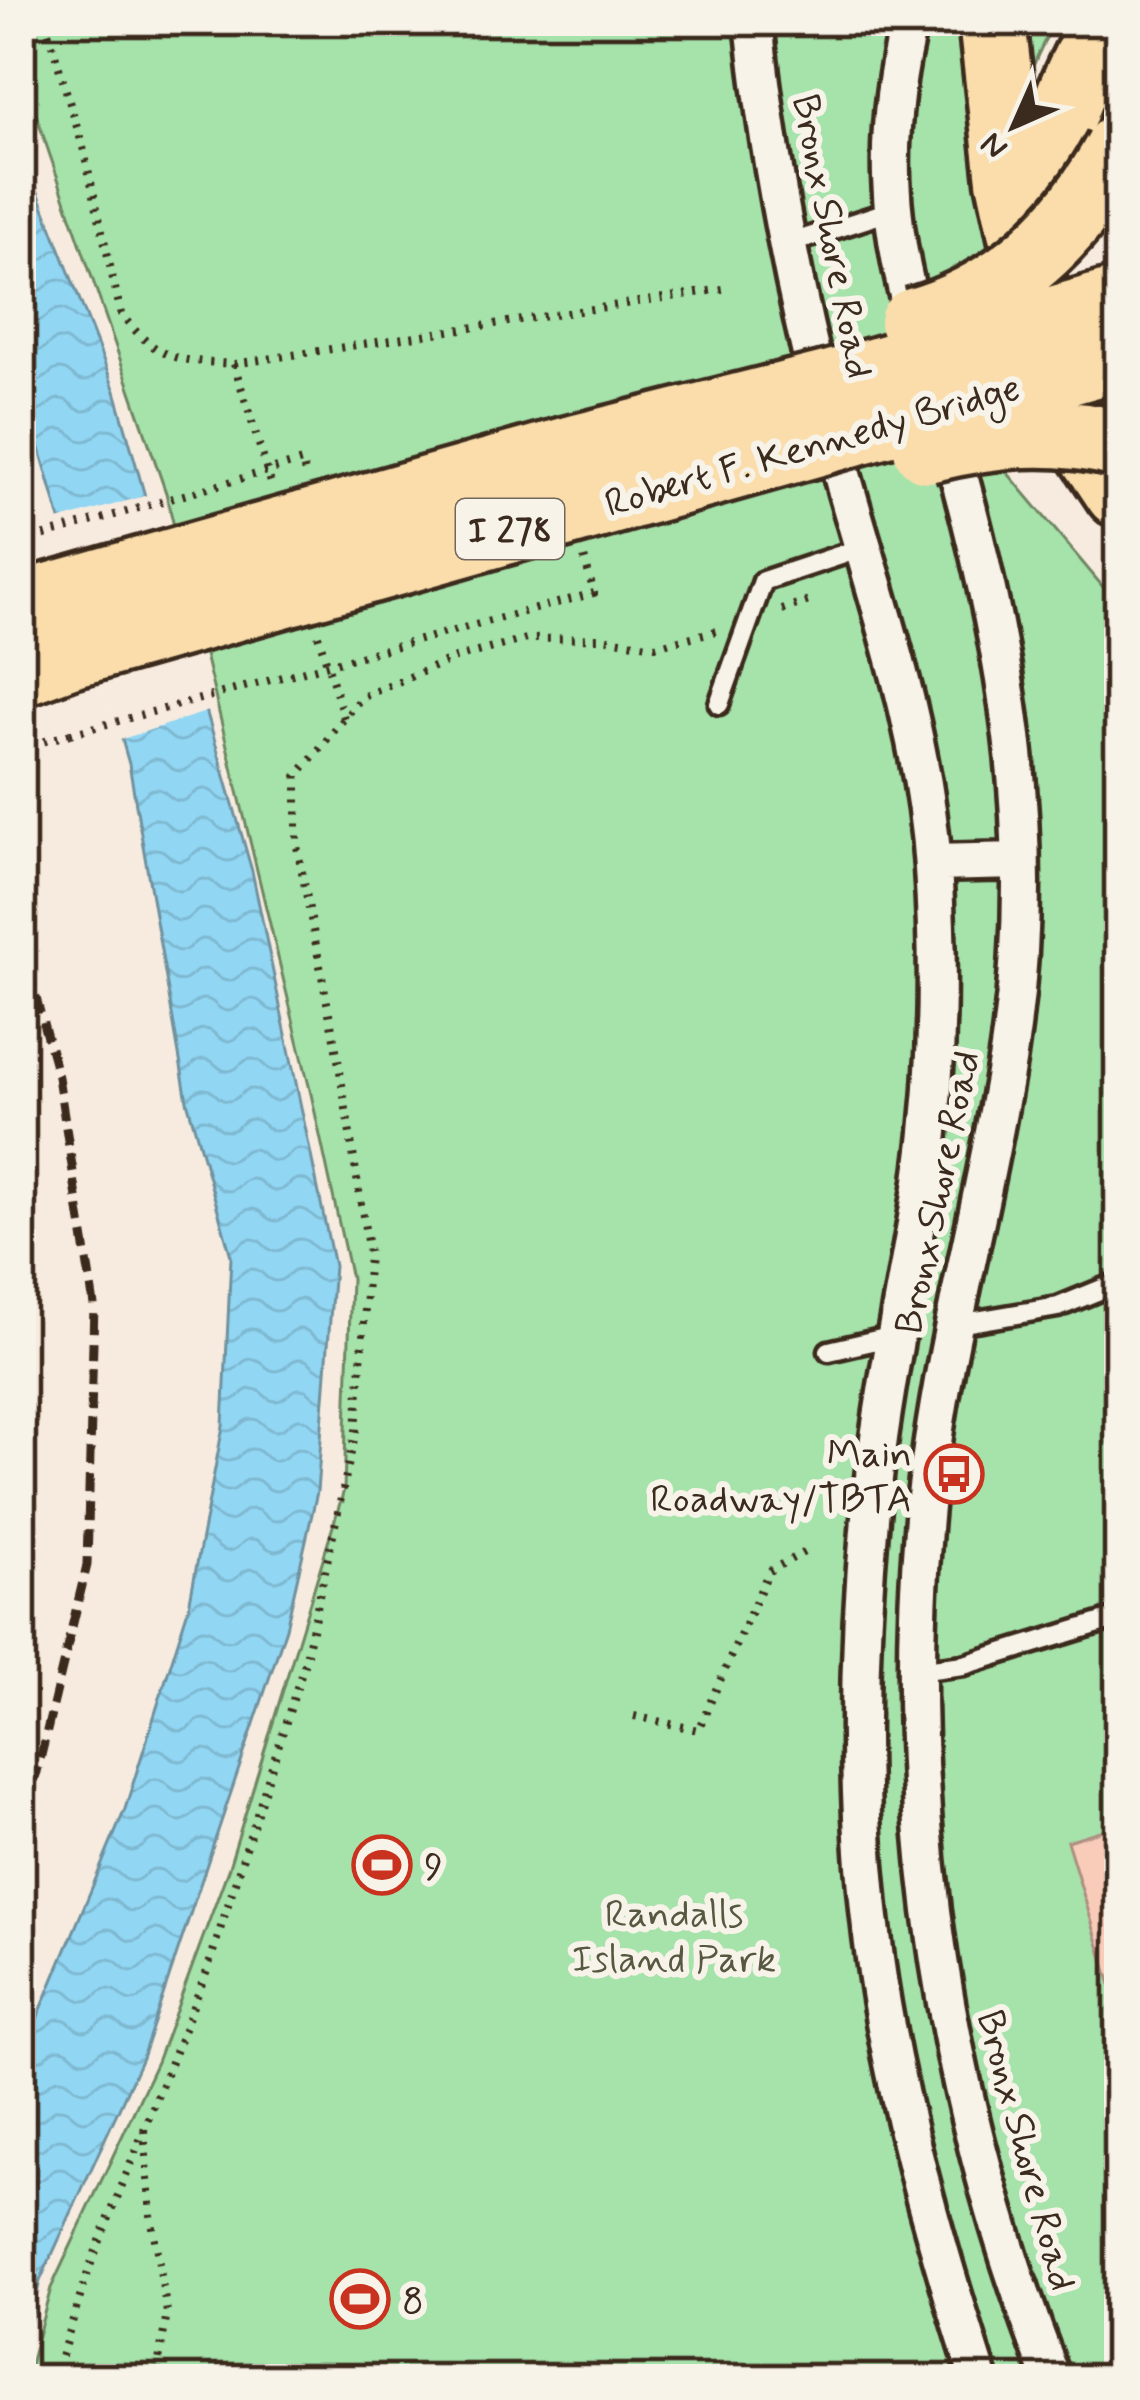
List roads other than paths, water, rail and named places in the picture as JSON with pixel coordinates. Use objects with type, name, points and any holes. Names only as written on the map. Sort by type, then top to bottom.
[{"type":"highway","points":[[992,21],[1027,182],[1047,350],[1073,424],[1119,493]]},
{"type":"highway","points":[[1027,182],[1108,21]]},
{"type":"highway","points":[[565,451],[833,345],[976,300],[1051,239],[1091,193],[1119,147]]},
{"type":"highway","name":"Robert F. Kennedy Bridge","points":[[21,605],[1119,301]]},
{"type":"highway","name":"Robert F. Kennedy Bridge","points":[[21,672],[67,655],[1119,357]]},
{"type":"highway","points":[[46,716],[81,688],[956,442],[1060,433],[1119,444]]},
{"type":"street","name":"Bronx Shore Road","points":[[754,21],[788,244],[826,415],[915,742],[933,863],[934,1089],[872,1496],[861,1672],[861,1768],[875,1957],[912,2148],[979,2379]]},
{"type":"street","name":"Bronx Shore Road","points":[[909,21],[889,154],[890,212],[904,288],[966,497],[1004,664],[1017,746],[1020,861],[1010,1045],[929,1462],[916,1671],[925,1868],[952,2029],[983,2170],[1052,2379]]},
{"type":"street","points":[[933,863],[1020,861]]},
{"type":"street","points":[[894,1336],[952,1325]]},
{"type":"street","points":[[861,1672],[916,1671]]},
{"type":"street","points":[[869,1887],[925,1868]]},
{"type":"lane","points":[[788,244],[890,212]]},
{"type":"lane","points":[[719,704],[763,581],[865,547]]},
{"type":"lane","points":[[952,1325],[1058,1307],[1119,1282]]},
{"type":"lane","points":[[830,1351],[894,1336]]},
{"type":"lane","points":[[916,1671],[964,1665],[1119,1616]]},
{"type":"water","points":[[21,148],[115,391],[252,871],[334,1266],[317,1492],[286,1628],[142,2058],[40,2281],[21,2357],[21,2057],[125,1809],[189,1606],[223,1426],[231,1256],[187,1101],[129,764],[21,394]]},
{"type":"railway","points":[[21,944],[58,1077],[94,1305],[87,1565],[37,1772],[21,1813]]},
{"type":"place","name":"Main Roadway/TBTA","points":[[954,1474]]},
{"type":"place","name":"9","points":[[382,1865]]},
{"type":"place","name":"8","points":[[360,2299]]},
{"type":"park label","name":"Randalls Island Park","points":[[674,1934]]}]
